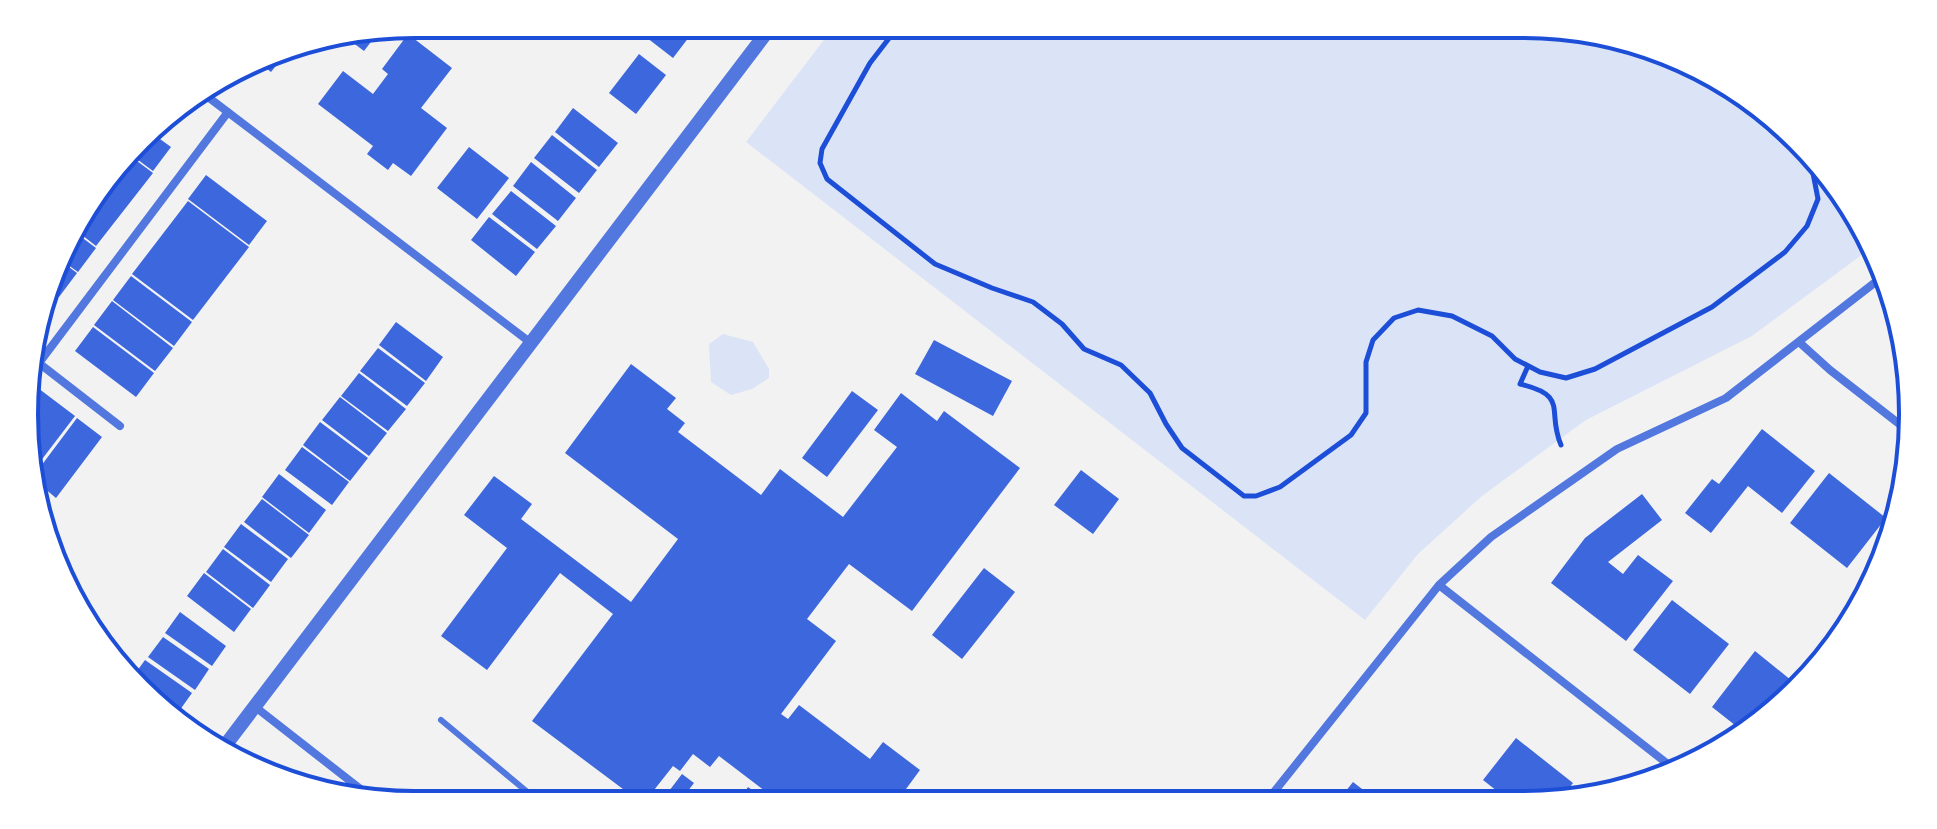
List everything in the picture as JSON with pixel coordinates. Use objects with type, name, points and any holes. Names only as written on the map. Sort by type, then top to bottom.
[{"type":"street","points":[[228,742],[762,38]]},
{"type":"street","points":[[210,98],[531,343]]},
{"type":"street","points":[[42,359],[228,112]]},
{"type":"street","points":[[1275,791],[1439,585],[1491,537],[1617,449],[1726,398],[1875,283]]},
{"type":"street","points":[[1799,342],[1899,423]]},
{"type":"street","points":[[41,365],[120,426]]},
{"type":"street","points":[[1439,585],[1666,762]]},
{"type":"street","points":[[254,705],[358,787]]},
{"type":"lane","points":[[441,720],[526,791]]},
{"type":"path","points":[[889,38],[870,63],[822,149],[820,163],[827,179],[935,264],[1033,302],[1062,324],[1084,349],[1121,365],[1150,393],[1182,448],[1244,496],[1256,496],[1280,487],[1351,435],[1366,413],[1366,362],[1373,340],[1394,318],[1418,310],[1452,316],[1492,336],[1515,359],[1540,372],[1566,378],[1595,369],[1712,307],[1785,252],[1807,226],[1818,199],[1813,175]]},
{"type":"path","points":[[1528,366],[1520,384],[1539,389],[1550,397],[1555,408],[1555,432],[1561,445]]},
{"type":"shaded area","points":[[825,38],[1522,38],[1572,41],[1644,58],[1689,77],[1732,101],[1771,131],[1806,166],[1836,205],[1863,254],[1752,336],[1586,420],[1482,496],[1418,554],[1365,620],[746,142]]},
{"type":"shaded area","points":[[723,334],[753,342],[769,369],[769,378],[752,389],[731,395],[711,382],[709,344]]},
{"type":"building","points":[[405,38],[413,38],[452,68],[421,108],[447,128],[411,176],[393,163],[388,170],[367,154],[373,146],[318,104],[343,71],[373,94],[388,74],[382,69]]},
{"type":"building","points":[[647,38],[688,38],[673,58]]},
{"type":"building","points":[[372,40],[364,51],[353,43]]},
{"type":"building","points":[[639,54],[666,75],[636,114],[609,93]]},
{"type":"building","points":[[573,108],[618,143],[599,167],[555,132]]},
{"type":"building","points":[[552,135],[597,170],[579,193],[534,158]]},
{"type":"building","points":[[159,138],[171,147],[153,171],[137,159]]},
{"type":"building","points":[[469,147],[509,178],[477,219],[437,188]]},
{"type":"building","points":[[136,160],[153,173],[96,246],[83,236],[101,205]]},
{"type":"building","points":[[531,162],[576,198],[558,221],[513,186]]},
{"type":"building","points":[[206,175],[267,221],[249,245],[188,199]]},
{"type":"building","points":[[511,191],[556,226],[537,249],[492,214]]},
{"type":"building","points":[[188,201],[249,247],[193,320],[132,274]]},
{"type":"building","points":[[489,217],[535,252],[516,276],[471,240]]},
{"type":"building","points":[[82,238],[96,248],[78,272],[69,266]]},
{"type":"building","points":[[69,267],[77,273],[59,297],[58,293]]},
{"type":"building","points":[[131,276],[192,322],[174,346],[113,300]]},
{"type":"building","points":[[112,301],[173,348],[155,371],[94,325]]},
{"type":"building","points":[[396,322],[443,357],[426,381],[379,345]]},
{"type":"building","points":[[93,327],[154,373],[136,397],[75,351]]},
{"type":"building","points":[[934,340],[1012,381],[993,416],[915,374]]},
{"type":"building","points":[[378,348],[425,383],[407,406],[360,371]]},
{"type":"building","points":[[631,364],[676,398],[667,409],[685,423],[678,432],[761,495],[780,469],[843,517],[897,447],[874,430],[901,393],[937,421],[944,411],[1020,468],[912,611],[849,564],[807,619],[836,641],[781,714],[788,719],[799,705],[870,759],[883,742],[920,770],[905,791],[765,791],[719,756],[710,767],[693,754],[680,771],[673,766],[653,791],[626,791],[532,721],[613,614],[560,573],[487,670],[441,636],[507,548],[464,515],[494,476],[532,504],[521,519],[631,602],[678,539],[565,453]]},
{"type":"building","points":[[359,373],[406,409],[388,431],[341,396]]},
{"type":"building","points":[[39,389],[75,416],[41,461]]},
{"type":"building","points":[[852,391],[878,410],[827,477],[802,458]]},
{"type":"building","points":[[340,397],[387,433],[369,456],[322,420]]},
{"type":"building","points":[[77,418],[102,437],[56,498],[45,489],[41,466]]},
{"type":"building","points":[[320,422],[368,458],[350,481],[303,445]]},
{"type":"building","points":[[1762,429],[1815,471],[1782,513],[1748,486],[1711,533],[1685,513],[1712,479],[1719,484]]},
{"type":"building","points":[[302,447],[349,482],[332,505],[285,470]]},
{"type":"building","points":[[1081,470],[1119,499],[1093,534],[1054,505]]},
{"type":"building","points":[[1829,473],[1885,517],[1847,568],[1790,523]]},
{"type":"building","points":[[279,474],[326,510],[309,533],[262,497]]},
{"type":"building","points":[[1642,494],[1662,520],[1608,562],[1623,574],[1638,555],[1673,581],[1626,641],[1551,583],[1585,538]]},
{"type":"building","points":[[262,499],[309,535],[291,558],[244,522]]},
{"type":"building","points":[[241,524],[288,559],[271,582],[224,547]]},
{"type":"building","points":[[223,549],[270,585],[253,608],[206,572]]},
{"type":"building","points":[[984,568],[1015,592],[962,659],[932,635]]},
{"type":"building","points":[[204,573],[251,609],[234,632],[187,596]]},
{"type":"building","points":[[1672,600],[1729,644],[1690,694],[1633,650]]},
{"type":"building","points":[[180,612],[226,646],[212,666],[165,633]]},
{"type":"building","points":[[163,637],[209,669],[195,690],[148,657]]},
{"type":"building","points":[[1755,651],[1790,680],[1735,725],[1712,707]]},
{"type":"building","points":[[145,660],[192,693],[180,709],[138,670]]},
{"type":"building","points":[[1516,738],[1573,783],[1569,788],[1497,791],[1483,780]]},
{"type":"building","points":[[682,774],[694,783],[688,791],[669,791]]},
{"type":"building","points":[[1353,782],[1365,791],[1346,791]]}]
